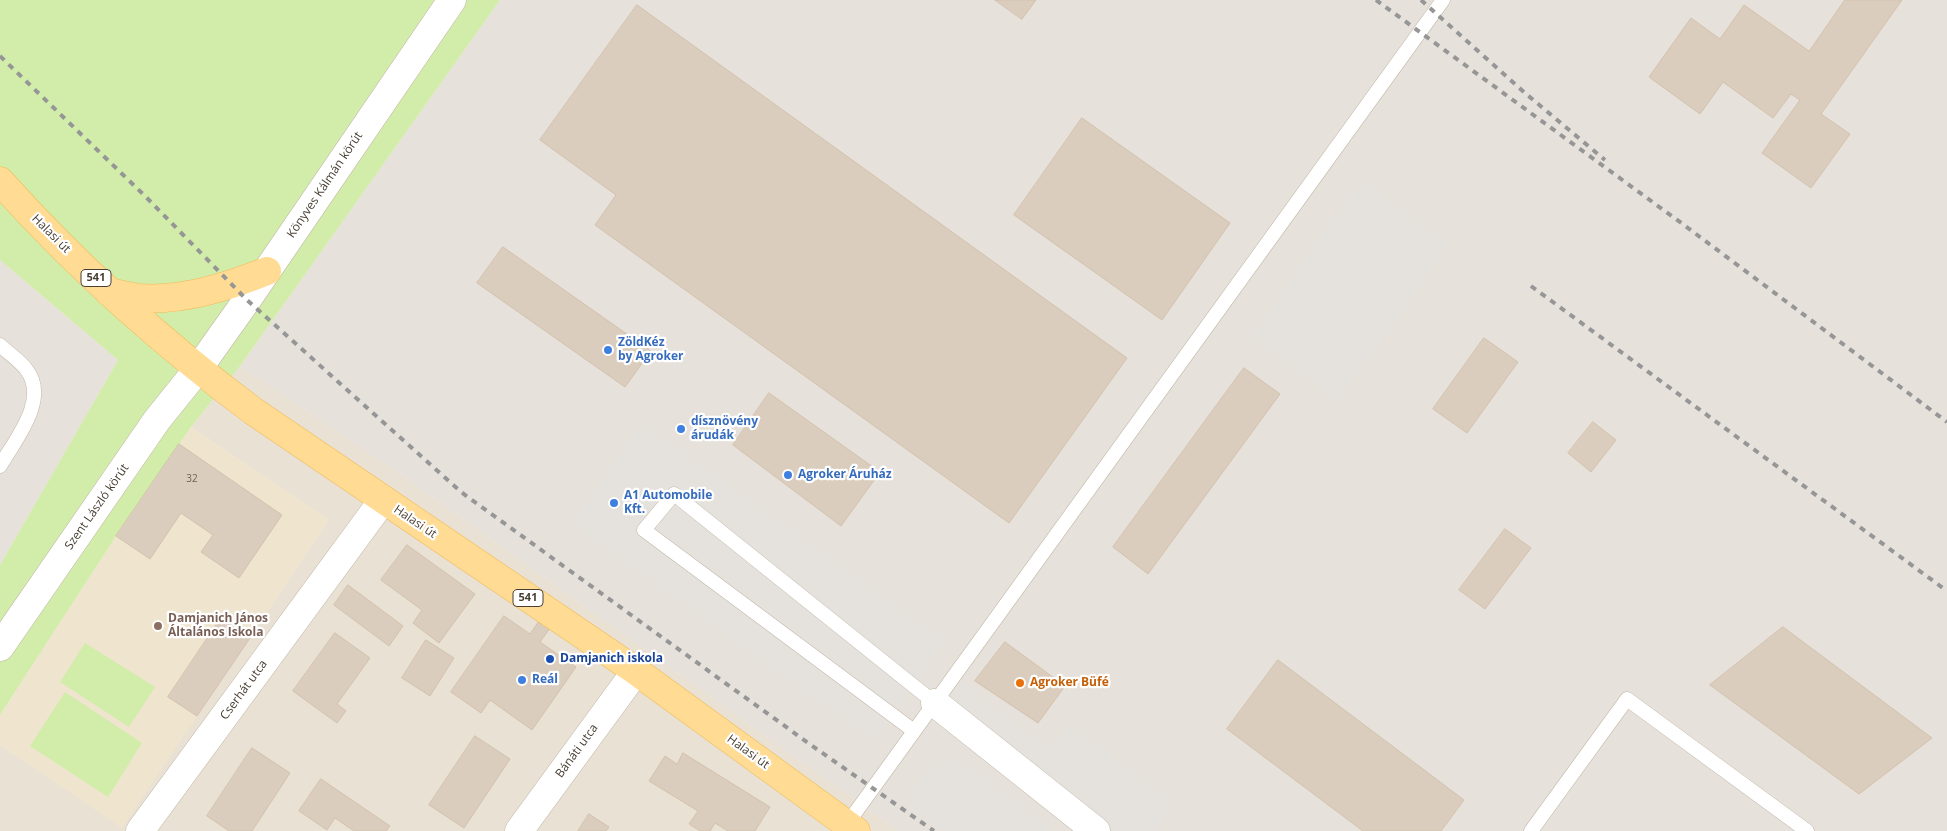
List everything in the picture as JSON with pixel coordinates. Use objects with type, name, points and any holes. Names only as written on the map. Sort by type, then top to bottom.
[{"type":"main road","name":"Halasi út","points":[[0,181],[26,210],[109,292],[198,369],[253,411],[636,671],[852,828]]},
{"type":"main road","points":[[109,292],[139,298],[184,296],[232,285],[267,271]]},
{"type":"street","name":"Könyves Kálmán körút","points":[[198,369],[452,0]]},
{"type":"street","name":"Szent László körút","points":[[0,647],[157,420],[198,369]]},
{"type":"street","name":"Cserhát utca","points":[[140,831],[383,500]]},
{"type":"street","name":"Bánáti utca","points":[[518,831],[636,671]]},
{"type":"street","points":[[935,703],[1096,831]]},
{"type":"lane","points":[[852,828],[914,731],[1443,0]]},
{"type":"lane","points":[[0,345],[25,368],[34,386],[34,398],[31,409],[0,466]]},
{"type":"lane","points":[[914,731],[644,530],[674,494],[935,703]]},
{"type":"lane","points":[[1531,831],[1627,699],[1807,831]]},
{"type":"shaded area","points":[[500,0],[1947,0],[1947,831],[898,831],[404,477],[240,366]]},
{"type":"shaded area","points":[[1361,180],[1450,243],[1339,401],[1250,337]]},
{"type":"shaded area","points":[[0,260],[118,360],[0,565]]},
{"type":"shaded area","points":[[240,366],[404,477],[898,831],[0,831],[0,745],[122,827],[329,520],[191,427]]},
{"type":"shaded area","points":[[643,423],[946,641],[873,741],[571,523]]},
{"type":"shaded area","name":"Damjanich János Általános Iskola","points":[[191,427],[329,520],[122,828],[0,745],[0,715],[116,536]]},
{"type":"shaded area","points":[[963,683],[1049,750],[1070,723],[1173,804],[1155,831],[1113,831],[949,702]]},
{"type":"shaded area","points":[[957,759],[972,768],[1053,831],[945,831],[904,801],[926,771],[940,762]]},
{"type":"green space","points":[[0,0],[500,0],[240,366],[191,427],[116,536],[0,715],[0,565],[118,360],[0,260]]},
{"type":"green space","points":[[85,643],[155,687],[129,727],[60,682]]},
{"type":"green space","points":[[65,692],[142,743],[108,797],[30,746]]},
{"type":"building","points":[[995,0],[1036,0],[1022,19]]},
{"type":"building","points":[[1845,0],[1902,0],[1821,114],[1850,134],[1811,188],[1762,153],[1800,100],[1791,94],[1773,118],[1723,82],[1700,114],[1649,77],[1691,18],[1720,39],[1744,5],[1809,51]]},
{"type":"building","points":[[637,5],[1127,358],[1009,523],[595,225],[616,195],[540,140]]},
{"type":"building","points":[[1082,118],[1230,223],[1162,320],[1014,215]]},
{"type":"building","points":[[503,247],[651,351],[625,387],[477,283]]},
{"type":"building","points":[[1484,338],[1518,362],[1467,433],[1433,409]]},
{"type":"building","points":[[1244,368],[1280,394],[1148,574],[1113,547]]},
{"type":"building","points":[[769,393],[880,472],[841,526],[733,445]]},
{"type":"building","points":[[1593,422],[1616,440],[1591,472],[1568,453]]},
{"type":"building","points":[[179,444],[282,515],[239,578],[201,552],[213,535],[181,513],[150,559],[116,536]]},
{"type":"building","points":[[1505,529],[1531,548],[1485,609],[1459,590]]},
{"type":"building","points":[[407,545],[475,594],[439,643],[413,623],[422,610],[381,580]]},
{"type":"building","points":[[348,585],[403,626],[389,646],[334,605]]},
{"type":"building","points":[[504,616],[530,634],[539,621],[550,628],[540,642],[576,667],[532,730],[490,700],[481,713],[451,692]]},
{"type":"building","points":[[221,618],[250,638],[197,716],[168,697]]},
{"type":"building","points":[[1783,627],[1932,738],[1859,794],[1710,685]]},
{"type":"building","points":[[335,633],[370,658],[337,704],[346,711],[337,723],[293,691]]},
{"type":"building","points":[[426,640],[454,658],[430,696],[402,678]]},
{"type":"building","name":"Agroker Büfé","points":[[1005,642],[1065,686],[1038,723],[975,681]]},
{"type":"building","points":[[1278,660],[1464,800],[1441,831],[1363,831],[1227,729]]},
{"type":"building","points":[[475,736],[510,759],[464,828],[429,805]]},
{"type":"building","points":[[252,748],[290,773],[252,831],[229,831],[207,816]]},
{"type":"building","points":[[683,753],[770,807],[755,831],[728,831],[715,823],[710,831],[700,831],[689,824],[698,811],[649,781],[665,756],[677,764]]},
{"type":"building","points":[[321,779],[390,826],[386,831],[354,831],[335,818],[327,830],[299,811]]},
{"type":"building","points":[[589,814],[609,827],[606,831],[578,831]]},
{"type":"railway","points":[[1376,0],[1684,225],[1947,422]]},
{"type":"railway","points":[[1421,0],[1525,93],[1605,160]]},
{"type":"railway","points":[[0,56],[146,197],[247,300],[461,492],[811,745],[934,831]]},
{"type":"railway","points":[[1531,286],[1947,591]]},
{"type":"place","name":"ZöldKéz by Agroker","points":[[608,350]]},
{"type":"place","name":"dísznövény árudák","points":[[681,429]]},
{"type":"place","name":"Agroker Áruház","points":[[788,475]]},
{"type":"place","name":"A1 Automobile Kft.","points":[[614,503]]},
{"type":"place","name":"Damjanich János Általános Iskola","points":[[158,626]]},
{"type":"place","name":"Damjanich iskola","points":[[550,659]]},
{"type":"place","name":"Reál","points":[[522,680]]},
{"type":"place","name":"Agroker Büfé","points":[[1020,683]]}]
